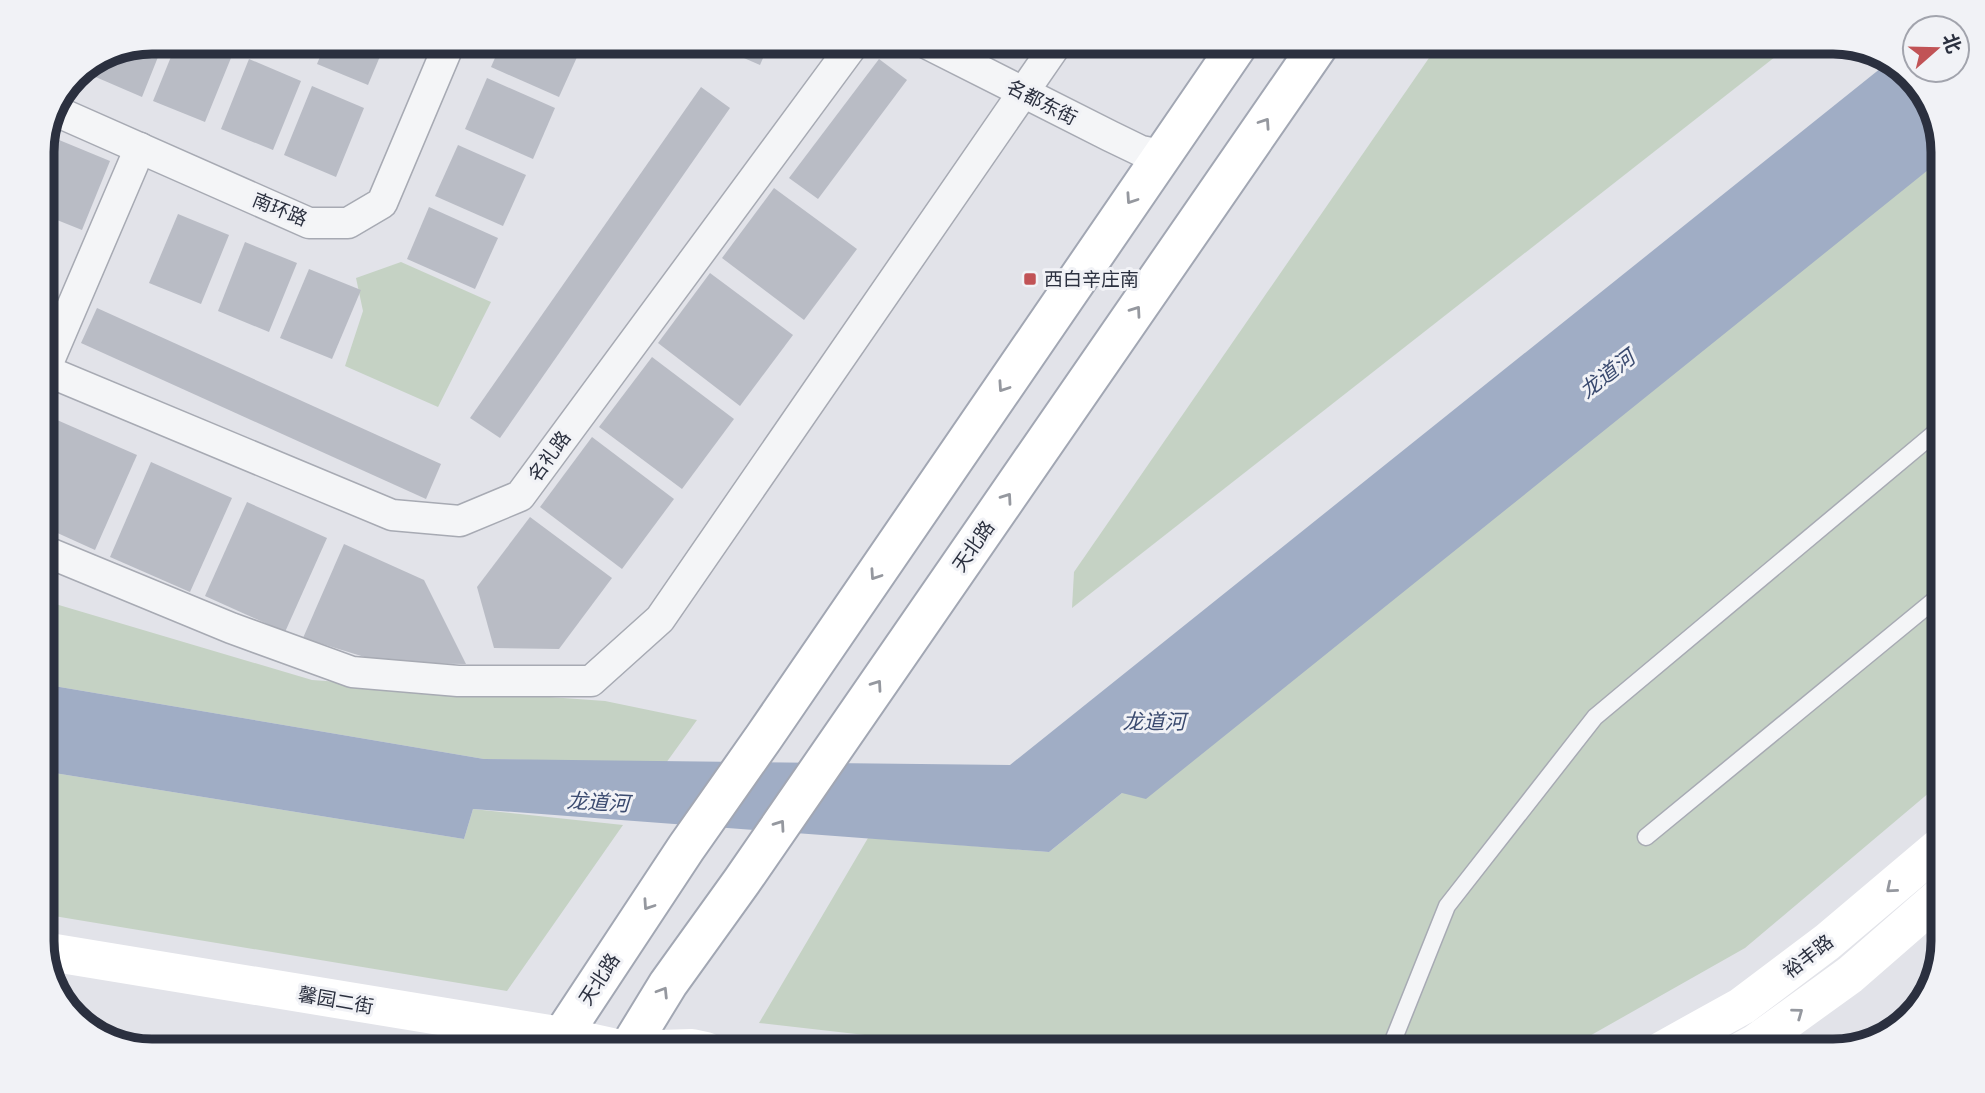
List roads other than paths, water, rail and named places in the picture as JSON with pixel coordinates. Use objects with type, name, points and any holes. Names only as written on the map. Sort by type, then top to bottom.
[{"type":"main road","name":"天北路","points":[[560,1039],[685,848],[764,737],[1232,54]]},
{"type":"main road","name":"天北路","points":[[635,1039],[668,984],[1313,54]]},
{"type":"main road","name":"裕丰路","points":[[1683,1039],[1742,1006],[1826,942],[1931,855]]},
{"type":"main road","name":"裕丰路","points":[[1758,1039],[1850,975],[1931,904]]},
{"type":"main road","name":"馨园二街","points":[[55,953],[529,1039]]},
{"type":"street","name":"南环路","points":[[63,114],[309,223],[348,223],[382,203],[445,54]]},
{"type":"street","name":"名礼路","points":[[54,377],[392,515],[460,521],[520,496],[846,54]]},
{"type":"street","name":"名都东街","points":[[948,54],[1130,146],[1161,155]]},
{"type":"street","points":[[54,555],[231,628],[352,672],[458,681],[591,681],[660,619],[1050,54]]},
{"type":"street","name":"名礼路","points":[[54,347],[140,148]]},
{"type":"lane","points":[[1393,1039],[1447,906],[1595,717],[1931,436]]},
{"type":"lane","points":[[1646,837],[1931,603]]},
{"type":"water","name":"龙道河","points":[[1882,68],[1906,88],[1921,109],[1929,133],[1931,168],[1146,799],[1122,793],[1049,852],[473,809],[464,839],[54,773],[54,686],[484,759],[1010,765]]},
{"type":"place","name":"西白辛庄南","points":[[1030,279]]}]
